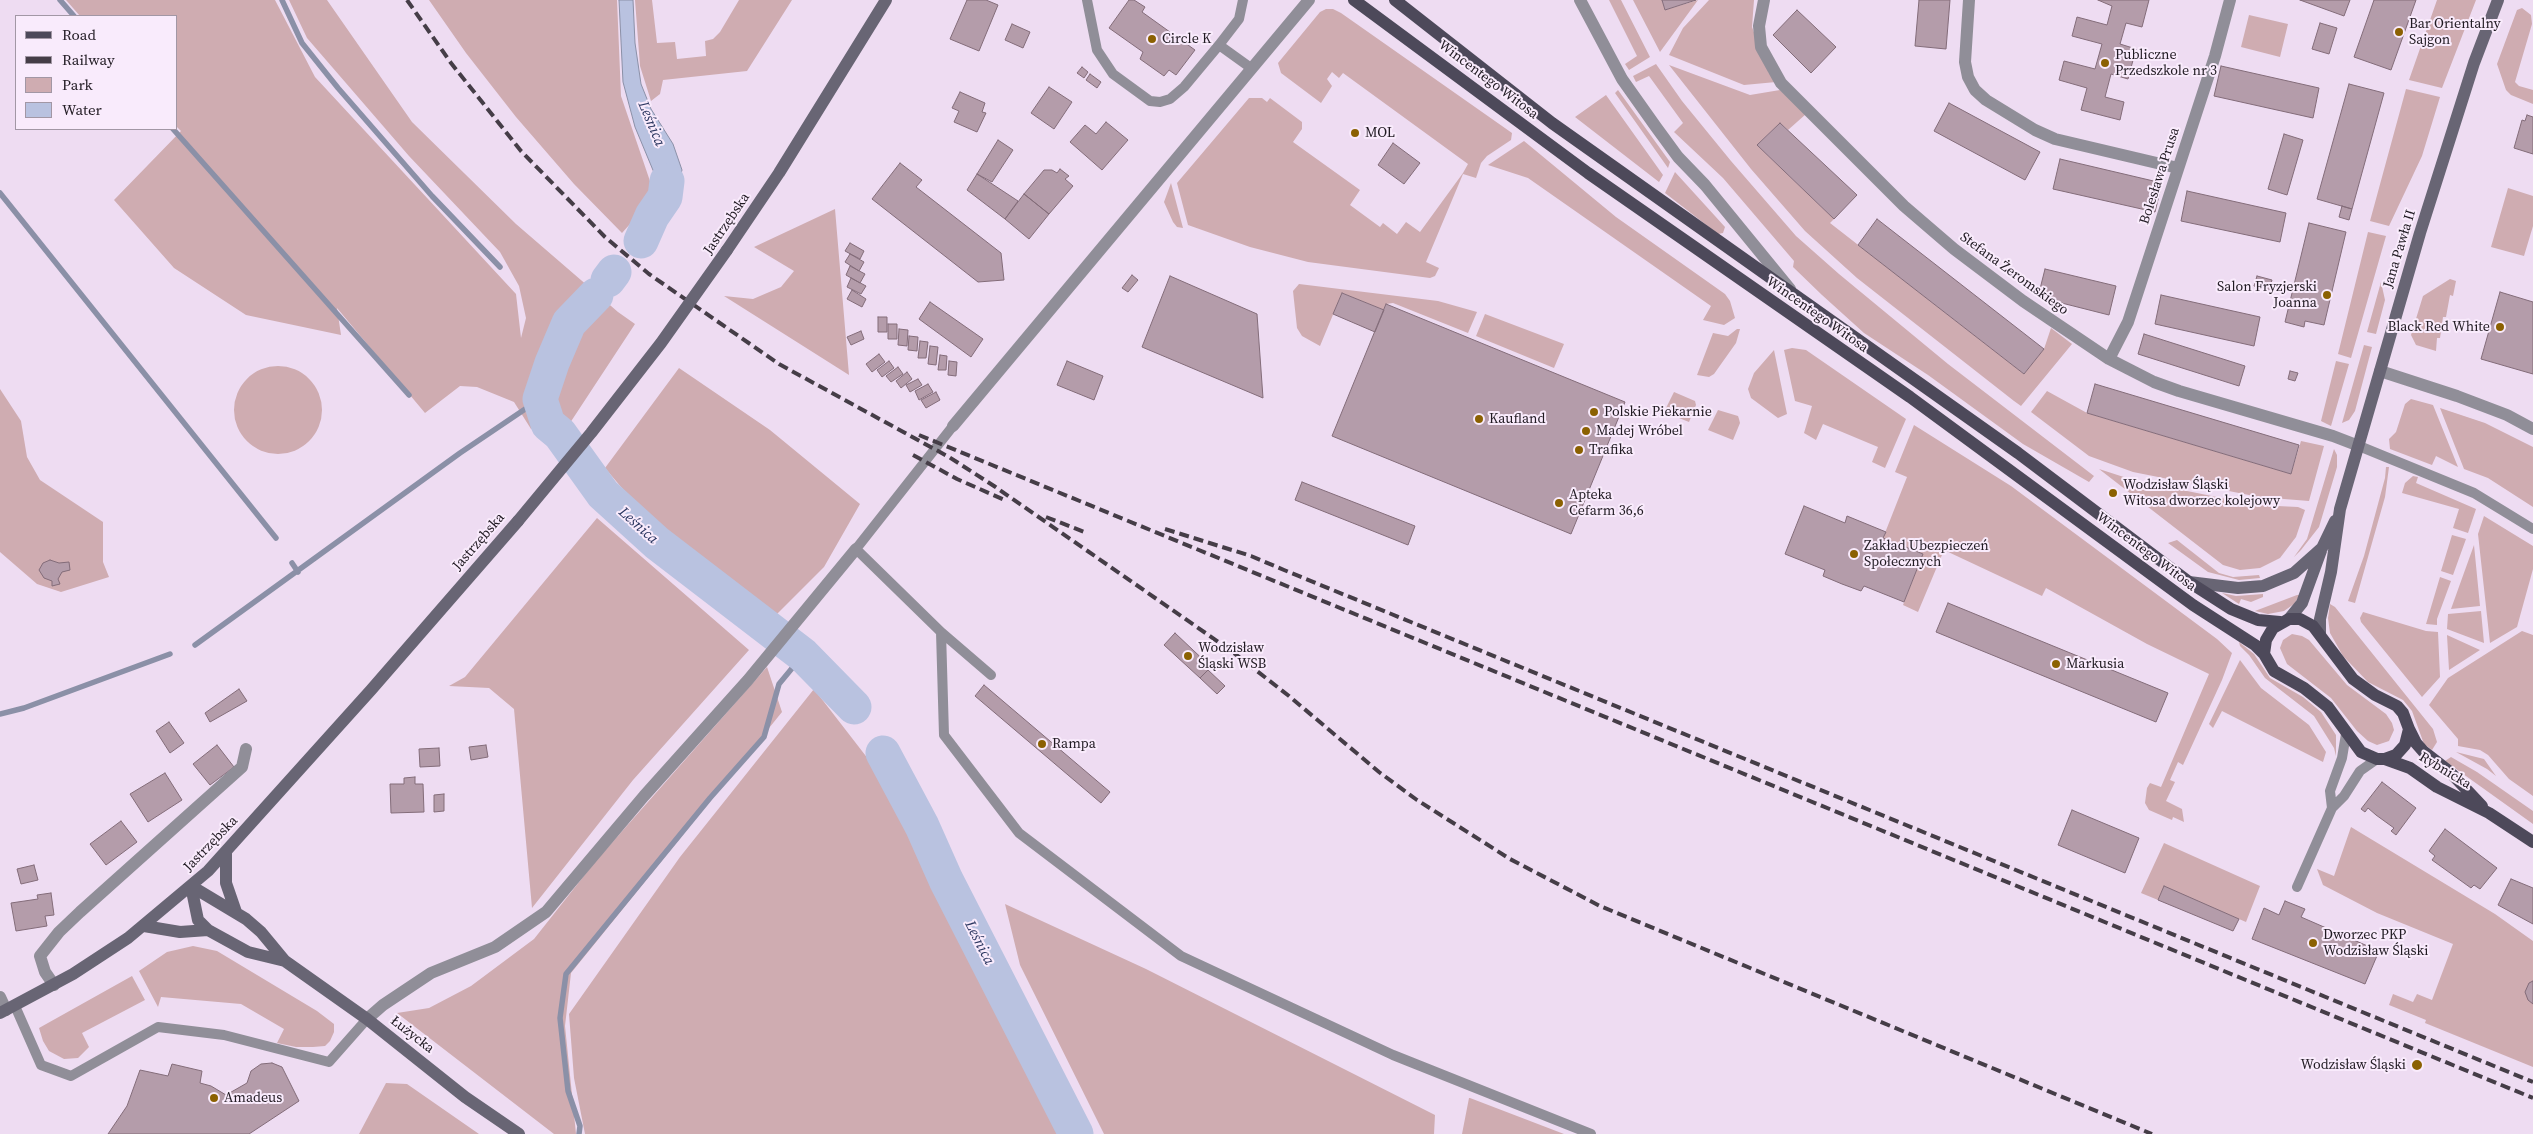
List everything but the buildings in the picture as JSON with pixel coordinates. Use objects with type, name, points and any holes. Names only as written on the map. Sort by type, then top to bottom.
[{"type":"main road","name":"Jastrzębska","points":[[7,1010],[54,986],[144,926],[226,853],[518,521],[591,433],[661,343],[727,250],[779,173],[886,0]]},
{"type":"main road","name":"Wincentego Witosa","points":[[1354,0],[1588,173],[1910,397],[2199,609],[2255,645],[2264,654],[2274,671],[2304,688],[2328,707],[2346,734]]},
{"type":"main road","name":"Wincentego Witosa","points":[[1395,0],[1552,123],[2018,453],[2189,582],[2231,609],[2258,620],[2307,621],[2320,634]]},
{"type":"main road","name":"Jana Pawła II","points":[[2285,621],[2302,603],[2322,548],[2340,509],[2446,149],[2498,0]]},
{"type":"main road","name":"Jana Pawła II","points":[[2320,634],[2320,619],[2331,572],[2340,509]]},
{"type":"main road","points":[[2189,582],[2238,588],[2263,586],[2294,572],[2322,548]]},
{"type":"main road","points":[[2264,654],[2269,634],[2285,621]]},
{"type":"main road","name":"Rybnicka","points":[[2320,634],[2336,659],[2353,679],[2375,695],[2397,706],[2407,720],[2416,743],[2423,751],[2450,772],[2489,813]]},
{"type":"main road","points":[[2381,759],[2401,750],[2409,729]]},
{"type":"main road","name":"Rybnicka","points":[[2346,734],[2360,752],[2400,763],[2437,787],[2489,813],[2533,842]]},
{"type":"main road","points":[[226,853],[226,883],[236,912]]},
{"type":"main road","points":[[191,886],[198,920],[208,930]]},
{"type":"main road","name":"Łużycka","points":[[191,886],[236,912],[261,932],[285,961],[367,1019],[465,1097],[519,1134]]},
{"type":"main road","points":[[144,926],[180,932],[208,930]]},
{"type":"main road","name":"Łużycka","points":[[208,930],[248,952],[285,961]]},
{"type":"street","points":[[952,426],[1136,209],[1309,0]]},
{"type":"street","points":[[1580,0],[1622,79],[1678,157],[1705,185],[1794,295]]},
{"type":"street","name":"Stefana Żeromskiego","points":[[1764,0],[1759,26],[1761,47],[1782,83],[1904,206],[1954,249],[2023,302],[2109,359],[2179,391],[2333,436],[2359,446]]},
{"type":"street","points":[[1968,0],[1965,62],[1968,77],[1975,90],[1986,100],[2026,125],[2055,139],[2178,168]]},
{"type":"street","name":"Bolesława Prusa","points":[[2109,359],[2128,322],[2215,56],[2230,0]]},
{"type":"street","points":[[2380,372],[2457,396],[2507,415],[2533,429]]},
{"type":"street","points":[[367,1019],[383,1005],[431,973],[495,947],[527,928],[546,912],[644,796],[748,680],[856,549]]},
{"type":"street","points":[[54,986],[45,972],[40,956],[59,932],[242,768],[246,749]]},
{"type":"street","points":[[0,997],[7,1010]]},
{"type":"lane","points":[[1087,0],[1097,50],[1113,74],[1150,100],[1160,102],[1170,99],[1220,45],[1239,18],[1243,0]]},
{"type":"lane","points":[[1220,45],[1251,68]]},
{"type":"lane","points":[[952,426],[856,549],[941,632],[991,675]]},
{"type":"lane","points":[[2359,446],[2376,454],[2408,464],[2474,493],[2533,529]]},
{"type":"lane","points":[[941,632],[944,735],[1018,833],[1181,956],[1393,1055],[1591,1134]]},
{"type":"lane","points":[[2332,808],[2330,791],[2345,748],[2346,734]]},
{"type":"lane","points":[[2297,887],[2332,808],[2344,796],[2360,771],[2381,759]]},
{"type":"lane","points":[[7,1010],[41,1065],[71,1076],[158,1027],[224,1035],[329,1062],[367,1019]]},
{"type":"green space","points":[[66,0],[275,0],[315,77],[516,294],[521,338],[526,318],[519,286],[500,252],[409,156],[307,38],[289,0],[327,0],[412,122],[516,224],[618,312],[635,324],[568,426],[531,429],[514,402],[477,387],[460,386],[425,413],[337,308],[341,335],[246,315],[174,268],[114,200],[181,131],[178,128],[178,15],[79,15]]},
{"type":"green space","points":[[429,0],[617,0],[621,96],[652,187],[639,214],[622,233],[574,184],[516,117],[466,53]]},
{"type":"green space","points":[[635,0],[652,0],[657,43],[675,42],[677,59],[706,56],[705,41],[713,39],[720,32],[739,0],[792,0],[747,71],[663,80],[660,94],[651,101],[640,66]]},
{"type":"green space","points":[[1609,0],[1621,0],[1650,57],[1629,70],[1625,64],[1637,56]]},
{"type":"green space","points":[[1633,0],[1662,0],[1665,10],[1698,0],[1660,52]]},
{"type":"green space","points":[[1709,0],[1754,0],[1752,27],[1769,73],[1776,82],[1744,85],[1669,55],[1683,28]]},
{"type":"green space","points":[[2437,0],[2476,0],[2442,88],[2409,80]]},
{"type":"green space","points":[[2522,8],[2531,15],[2532,24],[2515,82],[2519,86],[2533,90],[2533,104],[2511,95],[2506,90],[2497,64],[2517,10]]},
{"type":"green space","points":[[1326,9],[1333,9],[1341,13],[1512,133],[1511,140],[1487,156],[1481,163],[1476,178],[1463,174],[1426,262],[1439,268],[1435,276],[1430,278],[1308,262],[1250,247],[1188,225],[1177,183],[1249,98],[1262,98],[1267,102],[1270,98],[1302,122],[1302,129],[1293,142],[1360,190],[1350,205],[1380,227],[1383,223],[1397,234],[1406,222],[1420,232],[1463,173],[1468,164],[1343,73],[1339,78],[1332,72],[1327,79],[1332,86],[1321,103],[1281,73],[1278,63],[1320,12]]},
{"type":"green space","points":[[2249,15],[2288,24],[2280,57],[2241,47]]},
{"type":"green space","points":[[1656,64],[1682,101],[1796,236],[1948,364],[2094,476],[2089,482],[2023,444],[1928,375],[1864,333],[1822,295],[1793,267],[1794,261],[1723,178],[1674,132],[1683,123],[1649,76],[1636,82],[1633,76]]},
{"type":"green space","points":[[1669,65],[1750,95],[1780,90],[1806,114],[1788,130],[1780,123],[1757,145],[1834,219],[1830,223],[2024,374],[2044,349],[2051,328],[2072,344],[2021,406],[1857,278],[1805,231],[1751,169]]},
{"type":"green space","points":[[2406,89],[2440,97],[2422,156],[2389,226],[2370,221]]},
{"type":"green space","points":[[1618,90],[1670,162],[1668,168],[1615,93]]},
{"type":"green space","points":[[1606,95],[1663,175],[1659,182],[1575,117]]},
{"type":"green space","points":[[1524,141],[1616,217],[1725,294],[1730,301],[1735,318],[1724,325],[1703,320],[1711,306],[1528,178],[1488,165]]},
{"type":"green space","points":[[1675,172],[1725,227],[1723,233],[1718,234],[1665,193]]},
{"type":"green space","points":[[1171,183],[1183,228],[1177,227],[1173,222],[1164,202]]},
{"type":"green space","points":[[2508,188],[2533,196],[2533,226],[2524,256],[2491,247]]},
{"type":"green space","points":[[835,209],[849,375],[724,296],[753,299],[781,287],[794,271],[754,247]]},
{"type":"green space","points":[[2368,232],[2386,236],[2351,358],[2338,354]]},
{"type":"green space","points":[[2450,279],[2456,281],[2453,296],[2450,295],[2446,317],[2443,317],[2440,338],[2437,338],[2436,351],[2416,345],[2411,335],[2423,296]]},
{"type":"green space","points":[[2381,282],[2385,300],[2376,334],[2367,332]]},
{"type":"green space","points":[[1299,284],[1438,301],[1477,312],[1468,333],[1393,303],[1386,304],[1384,310],[1342,293],[1320,346],[1302,336],[1297,328],[1293,291]]},
{"type":"green space","points":[[1485,314],[1564,344],[1554,368],[1476,336]]},
{"type":"green space","points":[[1737,329],[1740,329],[1736,343],[1714,374],[1709,377],[1697,375],[1713,333],[1728,336]]},
{"type":"green space","points":[[2364,345],[2372,347],[2355,411],[2349,420],[2342,423]]},
{"type":"green space","points":[[1792,348],[1806,350],[1906,419],[1885,468],[1872,462],[1878,447],[1823,424],[1816,440],[1804,433],[1812,406],[1795,401],[1784,350]]},
{"type":"green space","points":[[1774,350],[1787,414],[1778,418],[1751,398],[1748,389],[1754,373]]},
{"type":"green space","points":[[2336,361],[2349,364],[2331,426],[2321,421]]},
{"type":"green space","points":[[278,366],[295,370],[309,379],[318,393],[322,410],[318,427],[309,441],[295,450],[278,454],[261,450],[247,441],[238,427],[234,410],[238,393],[247,379],[261,370]]},
{"type":"green space","points":[[679,368],[770,430],[860,504],[824,567],[774,617],[638,507],[605,468]]},
{"type":"green space","points":[[0,389],[21,421],[27,457],[40,480],[103,522],[103,562],[109,577],[61,592],[37,584],[0,552]]},
{"type":"green space","points":[[2047,391],[2087,413],[2291,474],[2301,441],[2324,446],[2309,501],[2259,497],[2133,472],[2089,456],[2031,412]]},
{"type":"green space","points":[[1674,392],[1695,401],[1696,405],[1689,422],[1664,412]]},
{"type":"green space","points":[[2411,399],[2433,405],[2458,467],[2436,456],[2432,465],[2390,449],[2389,439],[2396,432],[2405,404]]},
{"type":"green space","points":[[2440,408],[2485,423],[2533,447],[2533,507],[2488,478],[2464,469]]},
{"type":"green space","points":[[1718,410],[1738,416],[1740,423],[1733,440],[1708,430]]},
{"type":"green space","points":[[1914,425],[2011,486],[2217,639],[2232,653],[2222,680],[2183,765],[2178,762],[2170,780],[2175,782],[2166,801],[2182,809],[2184,822],[2173,817],[2172,820],[2149,810],[2145,803],[2147,788],[2150,783],[2161,787],[2209,674],[2147,644],[2046,588],[2042,596],[1944,550],[1918,612],[1903,605],[1923,554],[1883,538],[1907,477],[1895,472]]},
{"type":"green space","points":[[2334,449],[2337,455],[2337,467],[2319,527],[2294,557],[2307,539]]},
{"type":"green space","points":[[2386,467],[2389,467],[2385,497],[2355,603],[2348,601],[2364,556],[2385,478]]},
{"type":"green space","points":[[2099,469],[2133,480],[2256,505],[2298,507],[2305,510],[2296,537],[2280,558],[2260,568],[2240,570],[2223,565]]},
{"type":"green space","points":[[2413,476],[2418,477],[2416,483],[2476,509],[2468,533],[2453,528],[2459,509],[2402,493],[2405,483]]},
{"type":"green space","points":[[2484,516],[2533,546],[2533,569],[2517,627],[2490,643],[2478,534]]},
{"type":"green space","points":[[597,518],[749,650],[633,780],[532,908],[514,709],[489,688],[449,686],[465,677]]},
{"type":"green space","points":[[2452,535],[2466,539],[2453,575],[2441,571]]},
{"type":"green space","points":[[2177,540],[2219,573],[2233,577],[2259,575],[2260,578],[2239,580],[2208,572],[2168,543]]},
{"type":"green space","points":[[2474,545],[2480,606],[2451,609]]},
{"type":"green space","points":[[2440,577],[2451,581],[2437,619],[2437,625],[2426,624]]},
{"type":"green space","points":[[2222,593],[2236,596],[2263,594],[2263,597],[2251,602],[2241,599],[2239,604]]},
{"type":"green space","points":[[2300,595],[2294,604],[2284,611],[2268,614],[2255,611]]},
{"type":"green space","points":[[2330,604],[2335,607],[2433,729],[2437,742],[2432,750],[2424,744],[2412,711],[2403,700],[2368,682],[2343,656],[2330,633],[2328,618]]},
{"type":"green space","points":[[2481,611],[2484,643],[2447,629],[2448,614]]},
{"type":"green space","points":[[2363,612],[2426,631],[2438,632],[2440,677],[2422,697],[2361,622],[2360,618]]},
{"type":"green space","points":[[2522,631],[2533,635],[2533,796],[2509,779],[2488,755],[2480,750],[2458,746],[2458,739],[2429,705],[2448,678]]},
{"type":"green space","points":[[2292,634],[2309,640],[2347,685],[2386,714],[2394,730],[2389,741],[2377,745],[2368,741],[2357,731],[2331,698],[2287,664],[2280,648],[2283,640]]},
{"type":"green space","points":[[2447,635],[2480,650],[2449,670]]},
{"type":"green space","points":[[2239,642],[2254,654],[2270,678],[2303,697],[2321,712],[2336,735],[2336,756],[2334,748],[2314,716],[2265,678],[2249,655],[2240,646]]},
{"type":"green space","points":[[2240,660],[2261,688],[2309,725],[2326,752],[2323,762],[2222,711],[2213,728],[2209,724]]},
{"type":"green space","points":[[767,667],[782,712],[571,973],[565,1026],[576,1134],[554,1134],[397,1013],[429,1008],[471,986],[534,939],[595,862]]},
{"type":"green space","points":[[814,689],[879,773],[1064,1134],[585,1134],[574,1078],[569,1014],[680,857]]},
{"type":"green space","points":[[2456,752],[2484,759],[2496,776],[2487,769]]},
{"type":"green space","points":[[2451,757],[2477,772],[2533,811],[2533,824],[2445,761]]},
{"type":"green space","points":[[2351,827],[2495,914],[2533,941],[2533,1067],[2425,1023],[2426,1020],[2389,1005],[2393,994],[2413,1002],[2417,994],[2432,1000],[2453,944],[2377,913],[2323,885],[2317,869],[2334,876]]},
{"type":"green space","points":[[2164,843],[2260,886],[2246,922],[2164,887],[2158,900],[2141,893]]},
{"type":"green space","points":[[1005,904],[1146,969],[1435,1115],[1434,1134],[1104,1134],[1020,965]]},
{"type":"green space","points":[[193,946],[217,951],[317,1011],[334,1024],[334,1032],[330,1041],[325,1046],[313,1047],[296,1047],[277,1043],[284,1029],[241,1004],[161,997],[158,1007],[139,971],[167,952]]},
{"type":"green space","points":[[132,976],[145,1000],[82,1033],[89,1047],[78,1058],[64,1059],[49,1051],[43,1041],[39,1028]]},
{"type":"green space","points":[[386,1083],[407,1084],[479,1134],[359,1134]]},
{"type":"green space","points":[[1470,1098],[1564,1134],[1462,1134]]},
{"type":"water","points":[[619,0],[633,0],[635,43],[641,84],[651,109],[673,144],[682,170],[668,220],[657,236],[643,214],[660,187],[635,127],[623,82]]},
{"type":"waterway","points":[[60,0],[73,15]]},
{"type":"waterway","points":[[282,0],[302,43],[338,88],[432,196],[500,267]]},
{"type":"waterway","points":[[174,130],[409,395]]},
{"type":"waterway","name":"Leśnica","points":[[641,241],[652,216],[665,197],[667,181]]},
{"type":"waterway","points":[[0,193],[276,538]]},
{"type":"waterway","name":"Leśnica","points":[[608,280],[614,272]]},
{"type":"waterway","name":"Leśnica","points":[[596,295],[569,323],[552,363],[540,399],[548,424],[560,434],[603,494],[657,543],[803,655],[854,707]]},
{"type":"waterway","points":[[195,645],[460,453],[540,399]]},
{"type":"waterway","points":[[292,563],[298,572]]},
{"type":"waterway","points":[[0,714],[24,708],[170,654]]},
{"type":"waterway","points":[[579,1134],[580,1126],[568,1091],[560,1018],[566,974],[710,798],[764,737],[779,684],[803,655]]},
{"type":"waterway","name":"Leśnica","points":[[883,753],[922,826],[946,880],[1076,1134]]},
{"type":"railway","points":[[407,0],[451,63],[521,151],[605,237],[649,274],[779,364],[949,457],[994,486],[1230,650],[1289,696],[1379,772],[1417,800],[1510,859],[1600,906],[2152,1134]]},
{"type":"railway","points":[[919,435],[2533,1098]]},
{"type":"railway","points":[[913,455],[957,479],[1007,501]]},
{"type":"railway","points":[[1046,517],[1087,533]]},
{"type":"railway","points":[[1165,529],[1251,556],[2533,1082]]},
{"type":"place","name":"Bar Orientalny Sajgon","points":[[2399,32]]},
{"type":"place","name":"Circle K","points":[[1152,39]]},
{"type":"place","name":"Publiczne Przedszkole nr 3","points":[[2105,63]]},
{"type":"place","name":"MOL","points":[[1355,133]]},
{"type":"place","name":"Salon Fryzjerski Joanna","points":[[2327,295]]},
{"type":"place","name":"Black Red White","points":[[2500,327]]},
{"type":"place","name":"Polskie Piekarnie","points":[[1594,412]]},
{"type":"place","name":"Kaufland","points":[[1479,419]]},
{"type":"place","name":"Madej Wróbel","points":[[1586,431]]},
{"type":"place","name":"Trafika","points":[[1579,450]]},
{"type":"place","name":"Wodzisław Śląski Witosa dworzec kolejowy","points":[[2113,493]]},
{"type":"place","name":"Apteka Cefarm 36,6","points":[[1559,503]]},
{"type":"place","name":"Zakład Ubezpieczeń Społecznych","points":[[1854,554]]},
{"type":"place","name":"Wodzisław Śląski WSB","points":[[1188,656]]},
{"type":"place","name":"Markusia","points":[[2056,664]]},
{"type":"place","name":"Rampa","points":[[1042,744]]},
{"type":"place","name":"Dworzec PKP Wodzisław Śląski","points":[[2313,943]]},
{"type":"place","name":"Wodzisław Śląski","points":[[2417,1065]]},
{"type":"place","name":"Amadeus","points":[[214,1098]]}]
